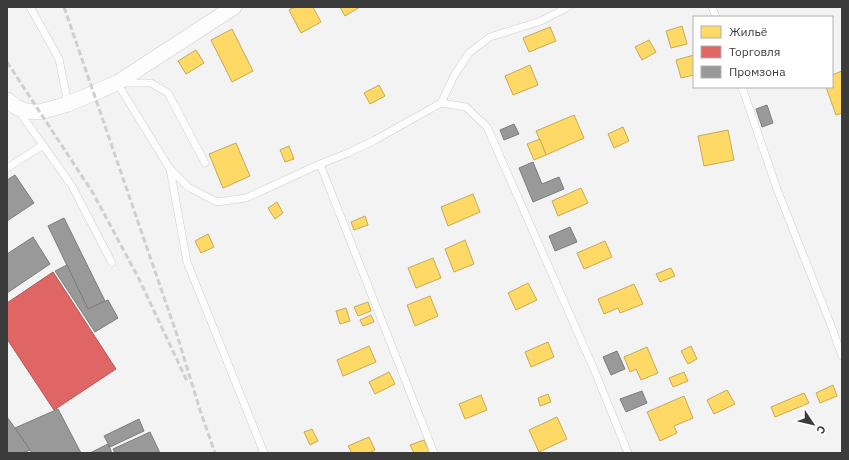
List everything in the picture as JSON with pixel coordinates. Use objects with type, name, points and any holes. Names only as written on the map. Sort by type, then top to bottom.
[{"type":"street","points":[[11,104],[26,111],[40,112],[68,104],[117,83],[234,7]]},
{"type":"lane","points":[[30,7],[59,60],[68,104]]},
{"type":"lane","points":[[117,83],[170,169],[188,187],[217,202],[246,198],[375,140],[441,103],[454,76],[469,53],[490,37],[541,21],[568,7]]},
{"type":"lane","points":[[117,83],[151,83],[168,93],[205,163]]},
{"type":"lane","points":[[742,88],[777,189],[842,356]]},
{"type":"lane","points":[[441,103],[466,107],[486,127],[594,368],[628,453]]},
{"type":"lane","points":[[11,104],[72,186],[112,263]]},
{"type":"lane","points":[[7,168],[42,145]]},
{"type":"lane","points":[[320,164],[434,453]]},
{"type":"lane","points":[[170,169],[187,262],[264,453]]},
{"type":"building: Жильё","points":[[295,7],[313,7],[321,22],[301,33],[289,10]]},
{"type":"building: Жильё","points":[[340,7],[360,7],[345,16]]},
{"type":"building: Жильё","points":[[682,26],[687,44],[671,48],[666,31]]},
{"type":"building: Жильё","points":[[550,27],[556,41],[529,52],[523,38]]},
{"type":"building: Жильё","points":[[232,29],[253,71],[232,82],[211,40]]},
{"type":"building: Жильё","points":[[649,40],[656,52],[642,60],[635,47]]},
{"type":"building: Жильё","points":[[196,50],[204,63],[186,74],[178,61]]},
{"type":"building: Жильё","points":[[693,55],[693,75],[681,78],[676,60]]},
{"type":"building: Жильё","points":[[530,65],[538,85],[513,95],[505,76]]},
{"type":"building: Жильё","points":[[842,71],[842,113],[836,115],[826,88],[833,88],[833,75]]},
{"type":"building: Жильё","points":[[379,85],[385,96],[370,104],[364,93]]},
{"type":"building: Жильё","points":[[574,115],[584,138],[546,155],[536,131]]},
{"type":"building: Жильё","points":[[623,127],[629,141],[614,148],[608,134]]},
{"type":"building: Жильё","points":[[728,130],[734,160],[704,166],[698,136]]},
{"type":"building: Жильё","points":[[540,139],[546,155],[534,160],[527,144]]},
{"type":"building: Жильё","points":[[236,143],[250,176],[223,188],[209,154]]},
{"type":"building: Жильё","points":[[289,146],[294,159],[285,162],[280,150]]},
{"type":"building: Жильё","points":[[581,188],[588,203],[558,216],[552,201]]},
{"type":"building: Жильё","points":[[473,194],[480,212],[448,226],[441,207]]},
{"type":"building: Жильё","points":[[277,202],[283,213],[275,219],[268,208]]},
{"type":"building: Жильё","points":[[365,216],[368,225],[354,230],[351,222]]},
{"type":"building: Жильё","points":[[208,234],[214,247],[201,253],[195,241]]},
{"type":"building: Жильё","points":[[465,240],[474,264],[454,272],[445,249]]},
{"type":"building: Жильё","points":[[605,241],[612,257],[584,269],[577,253]]},
{"type":"building: Жильё","points":[[433,258],[441,278],[416,288],[408,268]]},
{"type":"building: Жильё","points":[[671,268],[675,276],[660,282],[656,274]]},
{"type":"building: Жильё","points":[[528,283],[537,300],[516,310],[508,293]]},
{"type":"building: Жильё","points":[[634,284],[643,304],[620,313],[618,308],[604,314],[598,299]]},
{"type":"building: Жильё","points":[[430,296],[438,316],[415,326],[407,305]]},
{"type":"building: Жильё","points":[[368,302],[371,311],[358,316],[354,307]]},
{"type":"building: Жильё","points":[[346,308],[350,321],[340,324],[336,311]]},
{"type":"building: Жильё","points":[[371,315],[374,322],[363,326],[360,320]]},
{"type":"building: Жильё","points":[[548,342],[554,357],[531,367],[525,352]]},
{"type":"building: Жильё","points":[[369,346],[376,362],[343,376],[337,360]]},
{"type":"building: Жильё","points":[[691,346],[697,359],[688,364],[681,351]]},
{"type":"building: Жильё","points":[[647,347],[658,373],[641,380],[636,369],[630,372],[624,357]]},
{"type":"building: Жильё","points":[[389,372],[395,384],[375,394],[369,382]]},
{"type":"building: Жильё","points":[[684,372],[688,381],[673,387],[669,378]]},
{"type":"building: Жильё","points":[[833,385],[837,396],[820,403],[816,393]]},
{"type":"building: Жильё","points":[[727,390],[735,404],[714,414],[707,400]]},
{"type":"building: Жильё","points":[[804,393],[809,403],[775,417],[771,407]]},
{"type":"building: Жильё","points":[[548,394],[551,402],[540,406],[538,398]]},
{"type":"building: Жильё","points":[[481,395],[487,410],[465,419],[459,404]]},
{"type":"building: Жильё","points":[[684,396],[693,418],[674,426],[677,433],[660,441],[647,412]]},
{"type":"building: Жильё","points":[[557,417],[567,439],[539,452],[529,430]]},
{"type":"building: Жильё","points":[[312,429],[318,441],[310,445],[304,432]]},
{"type":"building: Жильё","points":[[369,437],[375,450],[369,453],[352,453],[348,446]]},
{"type":"building: Жильё","points":[[424,440],[430,453],[414,453],[410,445]]},
{"type":"building: Торговля","points":[[53,272],[116,369],[54,410],[7,339],[7,303]]},
{"type":"building: Промзона","points":[[767,105],[773,123],[762,127],[756,109]]},
{"type":"building: Промзона","points":[[514,124],[519,134],[504,140],[500,130]]},
{"type":"building: Промзона","points":[[533,162],[542,184],[559,177],[564,189],[533,202],[519,168]]},
{"type":"building: Промзона","points":[[15,175],[34,203],[7,221],[7,180]]},
{"type":"building: Промзона","points":[[64,218],[105,301],[88,309],[48,226]]},
{"type":"building: Промзона","points":[[570,227],[577,242],[555,251],[549,236]]},
{"type":"building: Промзона","points":[[33,237],[50,264],[7,293],[7,254]]},
{"type":"building: Промзона","points":[[67,265],[88,309],[108,300],[118,318],[95,332],[55,271]]},
{"type":"building: Промзона","points":[[617,351],[625,369],[611,375],[603,357]]},
{"type":"building: Промзона","points":[[642,391],[647,403],[626,412],[620,399]]},
{"type":"building: Промзона","points":[[58,409],[81,453],[32,453],[15,428]]},
{"type":"building: Промзона","points":[[7,417],[30,450],[24,453],[7,453]]},
{"type":"building: Промзона","points":[[139,419],[144,431],[110,447],[104,436]]},
{"type":"building: Промзона","points":[[150,432],[160,453],[115,453],[113,449]]},
{"type":"building: Промзона","points":[[108,444],[112,453],[90,453]]},
{"type":"railway","points":[[64,7],[177,335],[215,453]]},
{"type":"railway","points":[[7,62],[93,193],[139,279],[187,381]]}]
